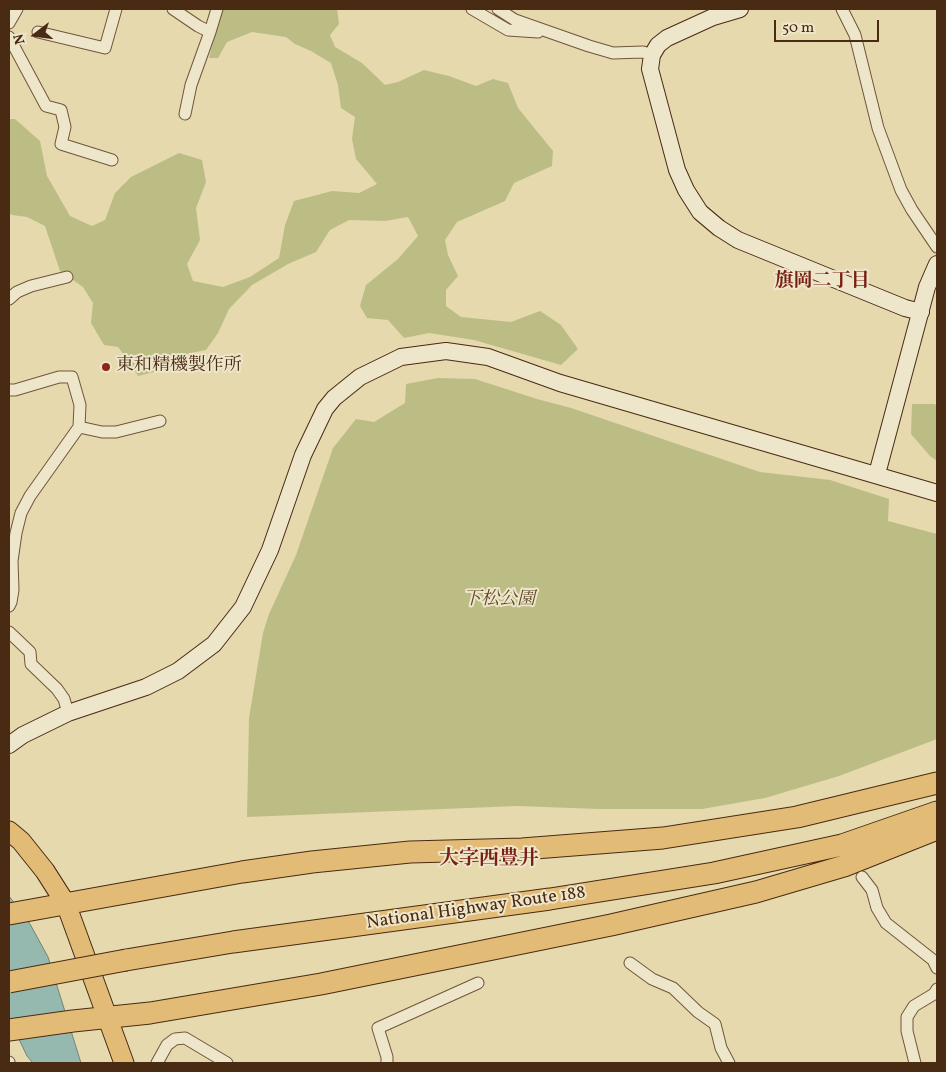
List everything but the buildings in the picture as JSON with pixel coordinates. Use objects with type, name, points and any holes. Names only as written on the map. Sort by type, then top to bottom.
[{"type":"highway","points":[[9,914],[242,872],[312,862],[410,852],[522,849],[663,838],[797,816],[937,783]]},
{"type":"highway","name":"National Highway Route 188","points":[[9,982],[233,942],[550,899],[714,873],[842,845],[937,812]]},
{"type":"highway","points":[[9,1030],[150,1013],[321,984],[611,925],[756,892],[844,866],[937,829]]},
{"type":"main road","points":[[9,831],[21,841],[45,871],[66,904],[124,1063]]},
{"type":"street","points":[[9,23],[17,9]]},
{"type":"street","points":[[38,32],[105,48],[116,9]]},
{"type":"street","points":[[173,9],[210,32]]},
{"type":"street","points":[[185,114],[191,85],[217,9]]},
{"type":"street","points":[[472,9],[508,30],[545,32]]},
{"type":"street","points":[[498,9],[515,20],[545,32],[613,53],[643,52],[652,55]]},
{"type":"street","points":[[740,9],[713,18],[667,38],[658,45],[652,55],[650,69],[677,170],[686,190],[700,212],[719,228],[738,240],[896,304],[921,312]]},
{"type":"street","points":[[842,9],[855,35],[878,128],[901,190],[912,210],[937,246]]},
{"type":"street","points":[[9,37],[13,56],[36,86],[46,106],[61,110],[65,127],[61,144],[112,160]]},
{"type":"street","points":[[877,474],[927,287],[937,264]]},
{"type":"street","points":[[9,299],[31,286],[67,278]]},
{"type":"street","points":[[9,744],[68,713],[146,687],[178,671],[214,644],[243,607],[270,550],[303,455],[325,410],[334,398],[360,377],[401,357],[446,351],[488,358],[560,383],[937,493]]},
{"type":"street","points":[[9,390],[59,377],[72,377],[80,405],[79,427],[30,496],[21,513],[12,561],[13,590],[9,606]]},
{"type":"street","points":[[79,427],[102,432],[116,432],[160,421]]},
{"type":"street","points":[[9,632],[30,652],[31,664],[56,689],[64,700],[68,713]]},
{"type":"street","points":[[862,877],[872,890],[877,908],[886,923],[933,960],[937,968]]},
{"type":"street","points":[[630,963],[652,979],[673,988],[698,1012],[715,1024],[728,1063]]},
{"type":"street","points":[[386,1063],[387,1056],[378,1028],[478,983]]},
{"type":"street","points":[[914,1063],[906,1031],[907,1017],[914,1006],[934,994],[937,989]]},
{"type":"street","points":[[157,1063],[166,1045],[175,1039],[185,1038],[227,1063]]},
{"type":"green space","points":[[213,9],[337,9],[339,24],[330,35],[335,47],[362,63],[385,85],[398,82],[424,70],[449,76],[476,86],[493,79],[508,83],[518,108],[553,151],[552,166],[514,183],[505,201],[457,222],[445,240],[448,255],[458,276],[446,290],[446,306],[461,317],[511,322],[540,311],[561,325],[578,349],[561,365],[474,340],[429,333],[404,338],[388,320],[367,318],[360,306],[366,285],[398,259],[418,236],[408,217],[385,221],[349,220],[330,230],[316,252],[288,264],[252,285],[229,309],[218,333],[206,350],[176,356],[158,371],[138,376],[118,347],[104,345],[91,323],[93,303],[83,287],[60,271],[45,226],[27,217],[9,213],[9,119],[15,119],[40,141],[47,176],[70,216],[92,226],[105,220],[115,193],[131,177],[179,153],[202,160],[206,182],[196,208],[200,240],[187,264],[193,281],[223,287],[250,277],[279,258],[285,225],[294,201],[332,191],[359,193],[377,184],[356,159],[352,139],[355,117],[341,108],[338,85],[331,63],[295,44],[286,37],[252,32],[227,42],[218,58],[209,58],[216,28]]},
{"type":"green space","name":"下松公園","points":[[438,378],[475,379],[571,408],[760,472],[830,480],[889,499],[888,521],[937,534],[937,739],[839,776],[765,798],[702,809],[599,809],[517,806],[247,817],[249,718],[263,633],[269,614],[296,555],[333,448],[356,419],[374,422],[405,403],[406,384]]},
{"type":"green space","points":[[912,404],[935,404],[937,407],[937,461],[930,456],[911,434]]},
{"type":"water","points":[[9,896],[30,924],[48,957],[81,1063],[33,1063],[27,1056],[9,1018]]},
{"type":"place","name":"東和精機製作所","points":[[106,367]]},
{"type":"district","name":"旗岡二丁目","points":[[822,283]]},
{"type":"district","name":"大字西豊井","points":[[489,860]]}]
